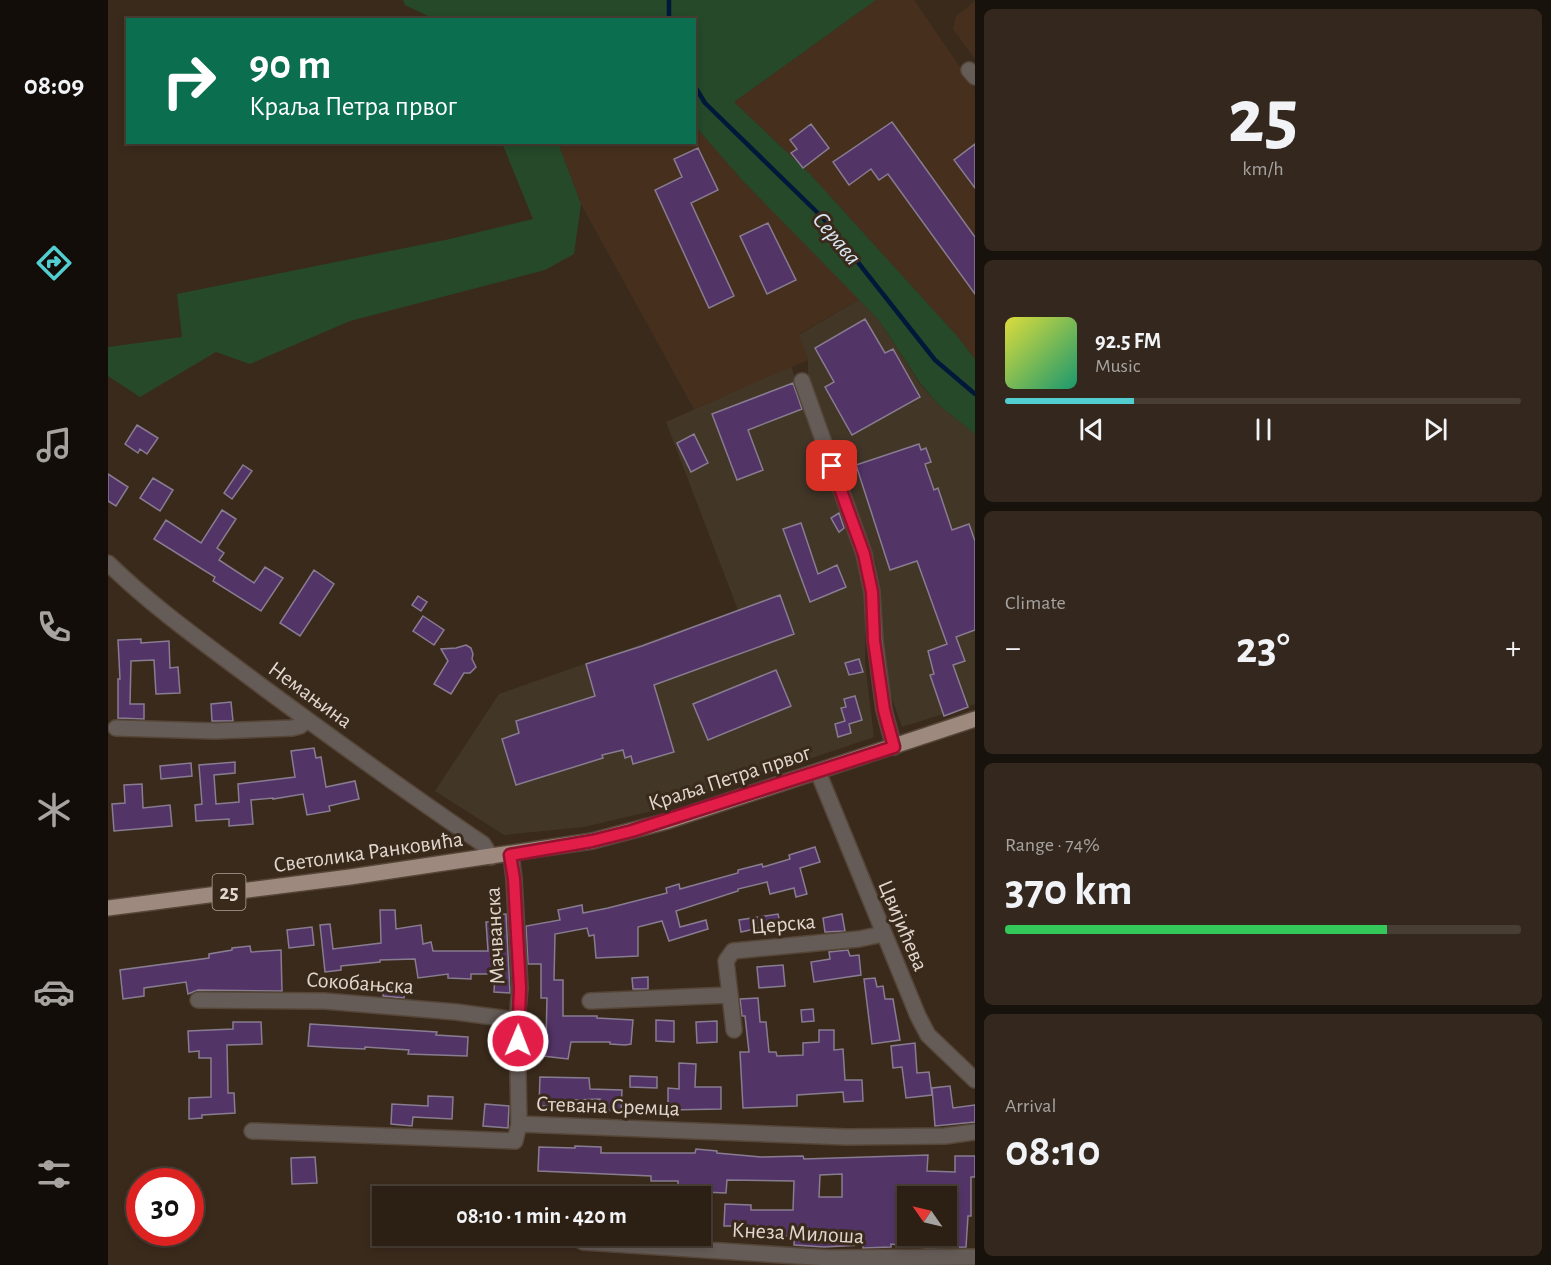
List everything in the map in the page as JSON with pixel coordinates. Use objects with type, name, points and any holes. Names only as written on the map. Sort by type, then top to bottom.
[{"type":"main road","name":"Краља Петра првог","points":[[491,857],[592,841],[632,831],[975,719]]},
{"type":"main road","name":"Светолика Ранковића","points":[[108,908],[491,857]]},
{"type":"street","points":[[802,381],[864,554],[872,592],[874,641],[884,710],[894,747]]},
{"type":"street","name":"Немањина","points":[[108,563],[131,586],[183,628],[307,720],[483,844],[491,857]]},
{"type":"street","points":[[116,728],[214,732],[292,728],[300,726],[307,720]]},
{"type":"street","name":"Цвијићева","points":[[818,772],[918,1016],[928,1035],[975,1080]]},
{"type":"street","name":"Мачванска","points":[[510,855],[514,879],[520,988],[519,1124]]},
{"type":"street","name":"Церска","points":[[734,1030],[726,961],[733,951],[859,939],[883,934]]},
{"type":"street","points":[[590,1001],[730,994]]},
{"type":"street","name":"Сокобањска","points":[[198,1000],[324,1001],[456,1012],[518,1020]]},
{"type":"street","name":"Стевана Сремца","points":[[252,1131],[514,1141],[519,1124],[846,1137],[945,1136],[975,1132]]},
{"type":"street","name":"Кнеза Милоша","points":[[644,1246],[829,1258],[975,1257]]},
{"type":"shaded area","points":[[876,0],[914,0],[975,89],[975,359],[957,336],[810,174],[734,102]]},
{"type":"shaded area","points":[[975,1],[975,59],[953,29],[956,16]]},
{"type":"shaded area","points":[[696,127],[743,181],[860,299],[799,334],[808,360],[694,409],[581,204],[558,144],[696,144]]},
{"type":"shaded area","points":[[860,299],[879,320],[920,384],[940,406],[975,434],[975,704],[902,727],[885,679],[876,563],[808,380],[808,360],[795,337]]},
{"type":"shaded area","points":[[791,366],[859,557],[865,598],[865,663],[874,737],[661,809],[584,827],[504,835],[435,791],[499,694],[738,610],[666,422]]},
{"type":"green space","points":[[403,0],[876,0],[734,102],[810,174],[957,336],[975,359],[975,434],[940,406],[920,383],[879,320],[743,181],[696,127],[696,18],[432,18],[405,5]]},
{"type":"green space","points":[[502,144],[558,144],[581,204],[574,254],[545,270],[350,321],[250,364],[216,352],[140,397],[108,376],[108,347],[182,337],[177,294],[450,239],[533,219]]},
{"type":"building","points":[[892,122],[975,237],[975,294],[888,174],[879,180],[871,169],[849,185],[833,162]]},
{"type":"building","points":[[811,124],[829,148],[803,168],[791,153],[797,149],[790,140]]},
{"type":"building","points":[[975,144],[975,188],[954,160]]},
{"type":"building","points":[[698,148],[718,190],[691,203],[734,296],[709,308],[655,190],[682,177],[674,159]]},
{"type":"building","points":[[768,223],[796,280],[767,294],[740,236]]},
{"type":"building","points":[[865,319],[885,353],[893,349],[920,397],[852,435],[825,387],[834,382],[815,348]]},
{"type":"building","points":[[793,383],[802,409],[748,430],[763,470],[737,480],[712,414]]},
{"type":"building","points":[[137,425],[158,438],[147,454],[140,449],[138,453],[125,444]]},
{"type":"building","points":[[694,434],[708,463],[691,472],[677,443]]},
{"type":"building","points":[[919,444],[921,450],[926,448],[931,462],[925,464],[934,490],[938,488],[952,530],[969,524],[975,541],[975,630],[956,637],[965,661],[953,665],[968,707],[944,716],[930,675],[934,674],[928,651],[947,644],[917,561],[890,570],[856,465]]},
{"type":"building","points":[[243,465],[252,471],[232,499],[224,493]]},
{"type":"building","points":[[108,474],[128,487],[116,506],[108,501]]},
{"type":"building","points":[[153,478],[173,490],[160,511],[140,498]]},
{"type":"building","points":[[222,510],[236,519],[217,548],[224,553],[219,560],[254,583],[265,567],[283,578],[261,611],[213,581],[215,577],[154,539],[166,520],[201,543]]},
{"type":"building","points":[[839,513],[844,528],[839,532],[831,518]]},
{"type":"building","points":[[801,523],[818,574],[837,565],[846,587],[810,602],[783,529]]},
{"type":"building","points":[[314,570],[334,584],[300,636],[280,623]]},
{"type":"building","points":[[780,595],[794,634],[654,685],[674,752],[633,764],[631,756],[625,758],[623,750],[516,785],[502,739],[519,733],[516,721],[595,696],[586,664],[642,646]]},
{"type":"building","points":[[418,596],[427,602],[421,611],[412,605]]},
{"type":"building","points":[[423,616],[444,630],[434,645],[413,631]]},
{"type":"building","points":[[141,639],[141,643],[169,641],[170,668],[178,667],[180,693],[156,694],[154,660],[131,661],[130,704],[144,704],[144,719],[118,718],[118,679],[120,679],[118,640]]},
{"type":"building","points":[[466,645],[471,648],[472,659],[476,667],[470,673],[464,673],[451,694],[434,684],[448,661],[441,649]]},
{"type":"building","points":[[859,659],[863,672],[849,675],[845,663]]},
{"type":"building","points":[[776,670],[791,706],[708,740],[693,704]]},
{"type":"building","points":[[855,696],[862,720],[849,724],[851,733],[838,737],[835,724],[845,721],[841,708],[846,707],[844,699]]},
{"type":"building","points":[[231,702],[233,721],[212,721],[211,704]]},
{"type":"building","points":[[314,748],[316,758],[321,757],[326,787],[355,781],[359,799],[329,806],[330,811],[307,815],[303,794],[251,800],[253,824],[229,826],[229,819],[196,821],[195,805],[202,804],[199,765],[235,762],[235,773],[214,775],[216,804],[239,802],[238,784],[295,777],[291,751]]},
{"type":"building","points":[[191,763],[192,776],[161,779],[160,766]]},
{"type":"building","points":[[142,784],[143,808],[170,805],[172,826],[114,831],[112,804],[125,803],[124,785]]},
{"type":"building","points":[[815,847],[820,862],[800,868],[807,894],[796,897],[794,888],[770,894],[767,882],[738,889],[738,891],[676,911],[680,927],[706,920],[708,929],[669,941],[662,921],[638,927],[638,956],[596,958],[594,935],[589,936],[587,928],[555,934],[554,980],[563,980],[563,1016],[597,1016],[597,1018],[633,1020],[631,1044],[571,1042],[568,1059],[543,1056],[544,1042],[546,1042],[547,998],[541,998],[541,964],[528,964],[526,926],[560,920],[558,910],[582,905],[583,913],[608,908],[667,893],[666,888],[679,884],[680,889],[738,873],[738,870],[762,864],[763,867],[790,859],[789,855]]},
{"type":"building","points":[[380,910],[395,910],[396,929],[421,925],[423,944],[431,942],[433,951],[488,951],[486,922],[495,922],[494,915],[506,914],[510,993],[494,992],[495,974],[471,974],[471,979],[448,978],[448,974],[418,978],[415,959],[380,960],[380,962],[341,966],[341,970],[325,972],[320,925],[330,924],[333,949],[381,943]]},
{"type":"building","points":[[778,914],[780,923],[741,932],[739,920]]},
{"type":"building","points":[[842,914],[845,931],[825,932],[823,918]]},
{"type":"building","points":[[312,927],[314,945],[289,948],[287,930]]},
{"type":"building","points":[[250,946],[251,952],[281,950],[282,991],[198,990],[188,994],[186,982],[144,988],[144,996],[123,999],[120,970],[209,958],[209,954]]},
{"type":"building","points":[[848,950],[850,956],[859,955],[861,975],[814,982],[811,962],[830,959],[829,952]]},
{"type":"building","points":[[783,965],[785,986],[759,988],[757,967]]},
{"type":"building","points":[[648,977],[648,989],[633,989],[632,978]]},
{"type":"building","points":[[875,978],[877,987],[883,986],[885,999],[893,999],[900,1040],[872,1044],[864,979]]},
{"type":"building","points":[[384,986],[405,988],[404,998],[383,996]]},
{"type":"building","points":[[758,998],[760,1022],[766,1022],[769,1052],[776,1052],[777,1056],[803,1055],[803,1043],[819,1042],[819,1030],[834,1030],[834,1050],[843,1049],[845,1080],[862,1080],[863,1101],[844,1102],[843,1092],[797,1095],[797,1106],[743,1108],[740,1052],[749,1052],[745,1016],[742,1016],[740,999]]},
{"type":"building","points":[[813,1009],[814,1021],[802,1022],[801,1010]]},
{"type":"building","points":[[656,1020],[674,1021],[674,1042],[656,1041]]},
{"type":"building","points":[[717,1021],[717,1042],[697,1043],[696,1022]]},
{"type":"building","points":[[233,1022],[261,1022],[262,1044],[227,1045],[228,1093],[234,1093],[235,1113],[202,1115],[202,1118],[189,1119],[189,1098],[211,1097],[211,1058],[199,1058],[199,1051],[189,1052],[188,1031],[233,1029]]},
{"type":"building","points":[[310,1024],[437,1032],[436,1035],[468,1037],[467,1056],[408,1054],[409,1050],[365,1047],[365,1049],[308,1046]]},
{"type":"building","points":[[915,1043],[917,1073],[929,1072],[932,1095],[906,1098],[902,1067],[893,1068],[891,1046]]},
{"type":"building","points":[[679,1063],[696,1064],[695,1087],[721,1087],[721,1109],[668,1110],[668,1088],[679,1089]]},
{"type":"building","points":[[630,1076],[657,1077],[657,1088],[630,1087]]},
{"type":"building","points":[[540,1077],[589,1078],[590,1089],[622,1090],[621,1111],[600,1110],[600,1099],[551,1101],[551,1106],[539,1106]]},
{"type":"building","points":[[950,1086],[953,1108],[975,1105],[975,1122],[935,1126],[932,1088]]},
{"type":"building","points":[[428,1096],[453,1097],[452,1119],[413,1117],[412,1126],[391,1124],[392,1104],[428,1106]]},
{"type":"building","points":[[485,1104],[509,1106],[508,1128],[483,1126]]},
{"type":"building","points":[[539,1147],[601,1147],[601,1153],[695,1153],[696,1149],[761,1157],[803,1156],[804,1159],[928,1155],[927,1171],[955,1172],[955,1156],[975,1156],[975,1177],[971,1177],[971,1216],[968,1216],[966,1247],[909,1246],[957,1246],[957,1186],[897,1186],[897,1245],[891,1244],[891,1247],[794,1245],[794,1236],[761,1237],[761,1226],[724,1226],[725,1204],[751,1205],[751,1210],[793,1210],[794,1181],[727,1180],[726,1193],[711,1192],[711,1186],[678,1186],[678,1181],[651,1181],[651,1176],[538,1171]],"holes":[[[842,1174],[842,1197],[819,1197],[820,1175]]]},
{"type":"building","points":[[315,1157],[317,1183],[292,1184],[291,1158]]},
{"type":"waterway","name":"Серава","points":[[669,0],[669,18]]},
{"type":"waterway","name":"Серава","points":[[696,88],[705,103],[823,218],[935,360],[975,394]]},
{"type":"route","points":[[518,1041],[520,988],[514,879],[510,855],[592,841],[668,821],[894,747],[884,710],[874,641],[872,592],[864,554],[832,466]]}]
